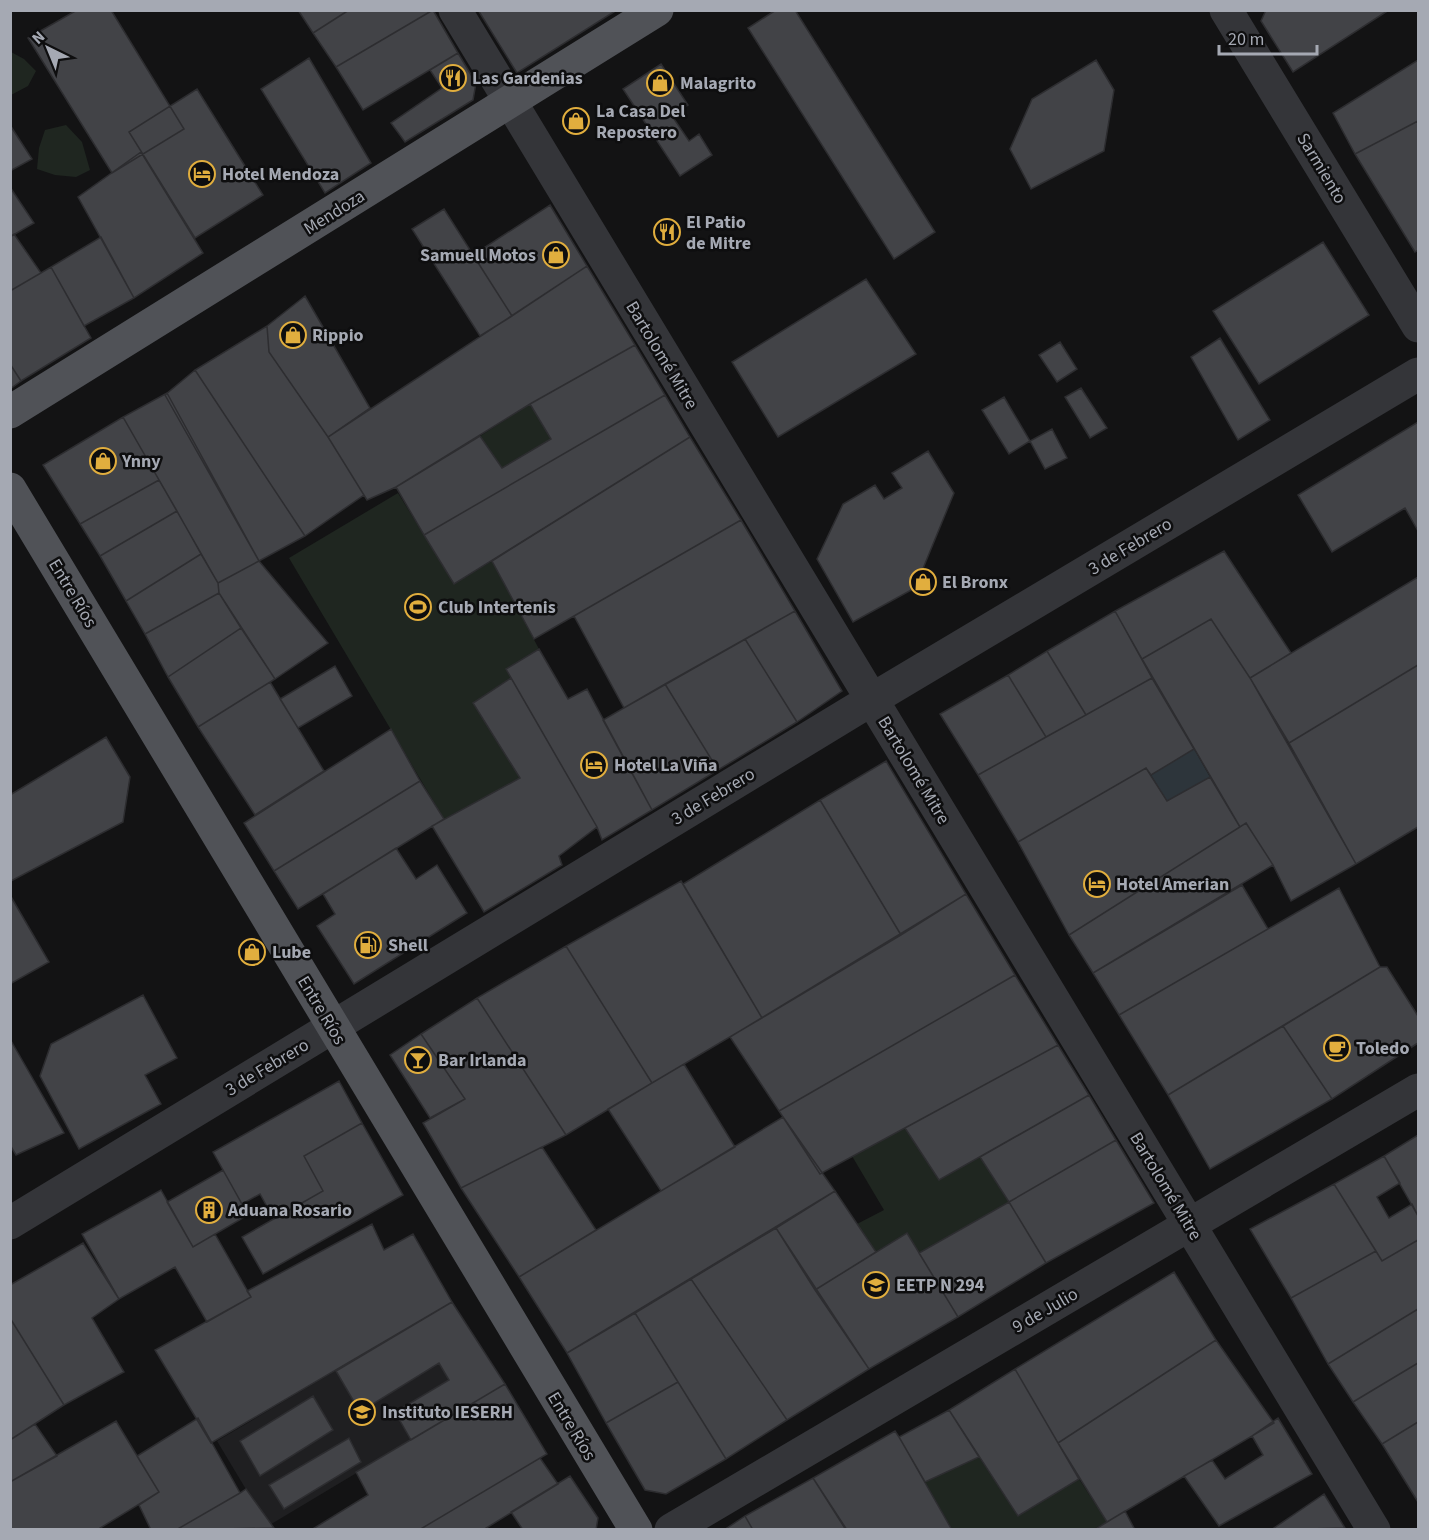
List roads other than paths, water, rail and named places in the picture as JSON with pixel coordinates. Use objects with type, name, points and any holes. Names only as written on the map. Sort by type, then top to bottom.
[{"type":"main road","name":"Mendoza","points":[[10,412],[657,10]]},
{"type":"main road","name":"Entre Ríos","points":[[10,489],[636,1530]]},
{"type":"street","name":"Bartolomé Mitre","points":[[455,10],[1374,1530]]},
{"type":"street","name":"Sarmiento","points":[[1226,10],[1419,326]]},
{"type":"street","name":"3 de Febrero","points":[[10,1223],[871,700],[1419,374]]},
{"type":"street","name":"9 de Julio","points":[[671,1530],[1419,1090]]},
{"type":"place","name":"Las Gardenias","points":[[453,78]]},
{"type":"place","name":"Malagrito","points":[[660,83]]},
{"type":"place","name":"La Casa Del Repostero","points":[[576,121]]},
{"type":"place","name":"Hotel Mendoza","points":[[202,174]]},
{"type":"place","name":"El Patio de Mitre","points":[[667,232]]},
{"type":"place","name":"Samuell Motos","points":[[556,255]]},
{"type":"place","name":"Rippio","points":[[293,335]]},
{"type":"place","name":"Ynny","points":[[103,461]]},
{"type":"place","name":"El Bronx","points":[[923,582]]},
{"type":"place","name":"Club Intertenis","points":[[418,607]]},
{"type":"place","name":"Hotel La Viña","points":[[594,765]]},
{"type":"place","name":"Hotel Amerian","points":[[1097,884]]},
{"type":"place","name":"Shell","points":[[368,945]]},
{"type":"place","name":"Lube","points":[[252,952]]},
{"type":"place","name":"Toledo","points":[[1337,1048]]},
{"type":"place","name":"Bar Irlanda","points":[[418,1060]]},
{"type":"place","name":"Aduana Rosario","points":[[209,1210]]},
{"type":"place","name":"EETP N 294","points":[[876,1285]]},
{"type":"place","name":"Instituto IESERH","points":[[362,1412]]}]
